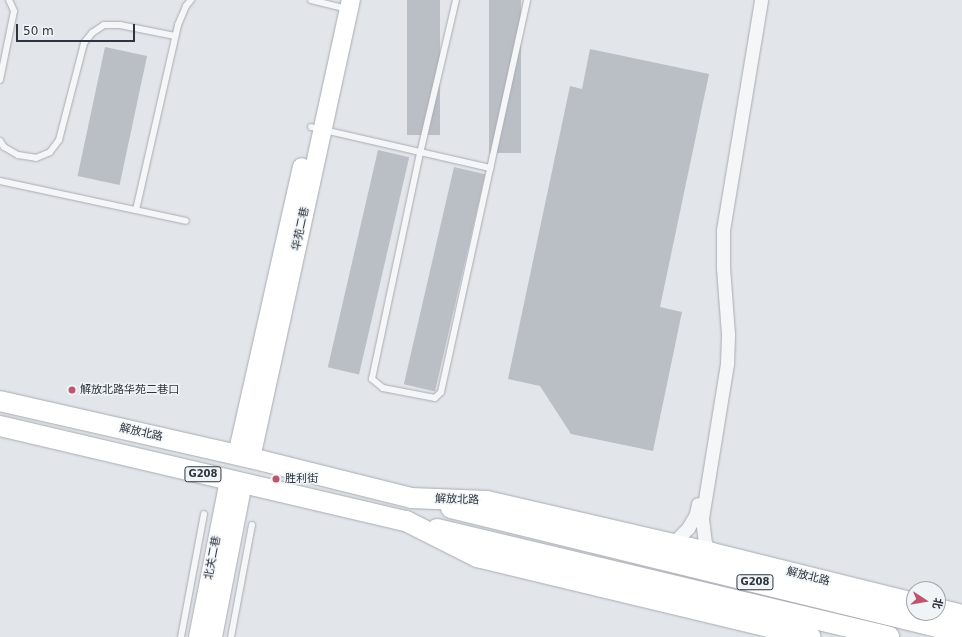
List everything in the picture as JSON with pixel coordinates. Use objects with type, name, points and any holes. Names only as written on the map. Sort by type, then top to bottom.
[{"type":"main road","name":"解放北路","points":[[0,401],[244,456],[962,633]]},
{"type":"main road","name":"G208","points":[[0,426],[538,552],[889,637]]},
{"type":"main road","name":"解放北路","points":[[411,498],[488,501],[712,553],[906,602]]},
{"type":"main road","points":[[406,521],[477,558],[811,637]]},
{"type":"main road","points":[[946,612],[962,615]]},
{"type":"street","points":[[672,544],[683,535],[696,514],[721,364],[722,335],[717,231],[756,0]]},
{"type":"street","points":[[712,553],[705,543],[702,518],[726,364],[728,334],[723,230],[761,0]]},
{"type":"street","name":"华苑二巷","points":[[244,456],[344,4]]},
{"type":"street","name":"北关二巷","points":[[198,637],[236,481]]},
{"type":"street","name":"北关二巷","points":[[213,637],[236,481]]},
{"type":"lane","points":[[0,80],[14,11],[9,0]]},
{"type":"lane","points":[[136,210],[175,36],[186,6],[191,0]]},
{"type":"lane","points":[[311,0],[344,4]]},
{"type":"lane","points":[[456,0],[420,153],[372,379],[383,388],[435,398],[442,392],[527,0]]},
{"type":"lane","points":[[0,140],[4,147],[18,155],[36,158],[50,152],[59,140],[84,43],[92,33],[104,25],[120,25],[175,36]]},
{"type":"lane","points":[[316,129],[490,168]]},
{"type":"lane","points":[[0,181],[186,221]]},
{"type":"lane","points":[[181,637],[204,514]]},
{"type":"lane","points":[[231,637],[252,525]]},
{"type":"building","points":[[407,0],[440,0],[440,135],[407,135]]},
{"type":"building","points":[[489,0],[521,0],[521,153],[489,153]]},
{"type":"building","points":[[105,47],[147,56],[120,185],[78,176]]},
{"type":"building","points":[[590,49],[709,74],[660,307],[682,312],[653,451],[571,434],[540,386],[508,379],[570,86],[582,89]]},
{"type":"building","points":[[378,150],[409,157],[359,374],[328,367]]},
{"type":"building","points":[[454,167],[485,174],[435,391],[404,384]]},
{"type":"place","name":"解放北路华苑二巷口","points":[[72,390]]},
{"type":"place","name":"胜利街","points":[[276,479]]}]
